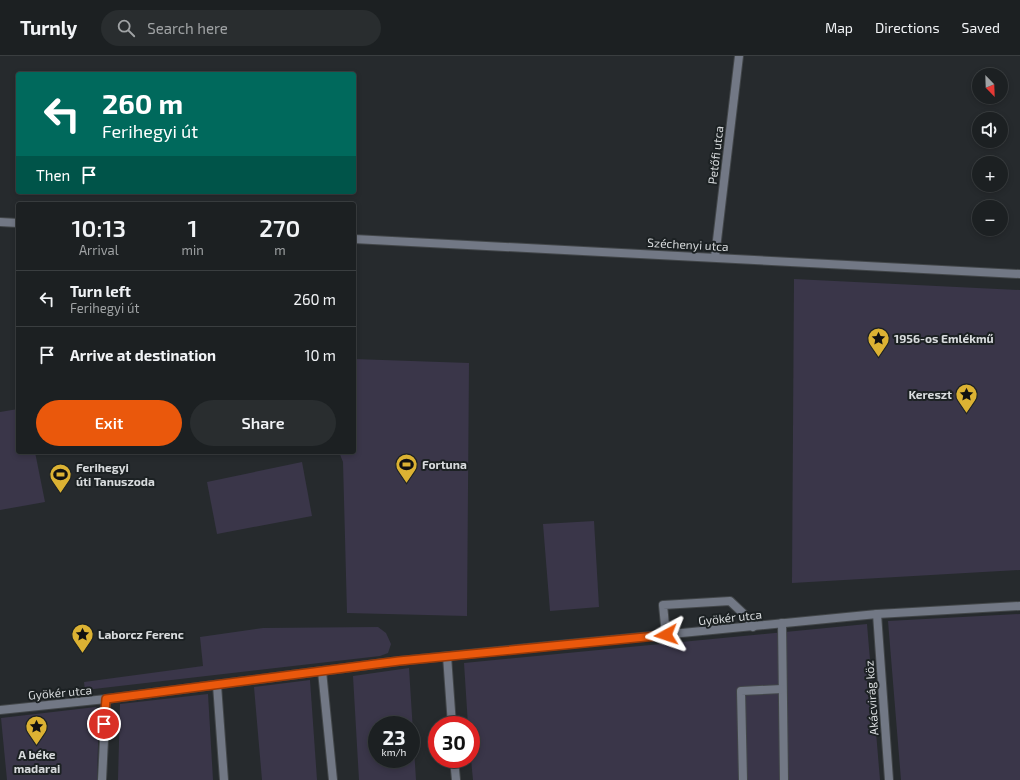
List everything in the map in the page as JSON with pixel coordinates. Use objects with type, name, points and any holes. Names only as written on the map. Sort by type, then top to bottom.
[{"type":"street","name":"Petőfi utca","points":[[715,257],[739,56]]},
{"type":"street","points":[[0,222],[16,223]]},
{"type":"street","name":"Széchenyi utca","points":[[356,239],[1020,274]]},
{"type":"street","points":[[666,635],[663,605],[730,601],[747,617],[753,627]]},
{"type":"street","name":"Gyökér utca","points":[[0,710],[106,699],[447,656],[877,614],[1020,606]]},
{"type":"street","name":"Akácvirág köz","points":[[877,614],[889,780]]},
{"type":"street","points":[[782,623],[784,780]]},
{"type":"street","points":[[447,656],[451,716]]},
{"type":"street","points":[[322,671],[333,780]]},
{"type":"street","points":[[217,685],[224,780]]},
{"type":"street","points":[[743,780],[741,692],[782,689]]},
{"type":"street","points":[[102,780],[106,699]]},
{"type":"street","points":[[455,768],[456,780]]},
{"type":"shaded area","points":[[794,279],[1020,290],[1020,570],[792,583]]},
{"type":"shaded area","name":"Fortuna","points":[[356,359],[469,363],[467,616],[347,613],[343,462],[340,454],[356,454]]},
{"type":"shaded area","points":[[16,409],[16,454],[35,454],[45,502],[0,510],[0,412]]},
{"type":"shaded area","points":[[302,462],[312,516],[217,534],[207,482]]},
{"type":"shaded area","points":[[594,521],[599,607],[550,611],[543,524]]},
{"type":"shaded area","points":[[1020,614],[1020,780],[901,780],[888,621]]},
{"type":"shaded area","points":[[867,624],[880,780],[473,780],[472,768],[480,768],[480,716],[467,716],[464,663]]},
{"type":"shaded area","points":[[378,627],[386,633],[391,644],[388,653],[380,656],[85,690],[84,682],[203,666],[200,637],[263,628]]},
{"type":"shaded area","points":[[409,668],[412,716],[368,716],[368,768],[415,768],[416,780],[359,780],[353,676]]},
{"type":"shaded area","points":[[310,680],[317,780],[262,780],[254,687]]},
{"type":"shaded area","points":[[208,694],[213,780],[118,780],[120,704]]},
{"type":"shaded area","points":[[96,707],[99,711],[97,780],[7,780],[1,718]]},
{"type":"place","name":"1956-os Emlékmű","points":[[878,358]]},
{"type":"place","name":"Kereszt","points":[[967,414]]},
{"type":"place","name":"Fortuna","points":[[406,484]]},
{"type":"place","name":"Ferihegyi úti Tanuszoda","points":[[61,494]]},
{"type":"place","name":"Laborcz Ferenc","points":[[83,654]]},
{"type":"place","name":"A béke madarai","points":[[37,746]]},
{"type":"route","points":[[104,724],[106,699],[399,661],[666,635]]}]
